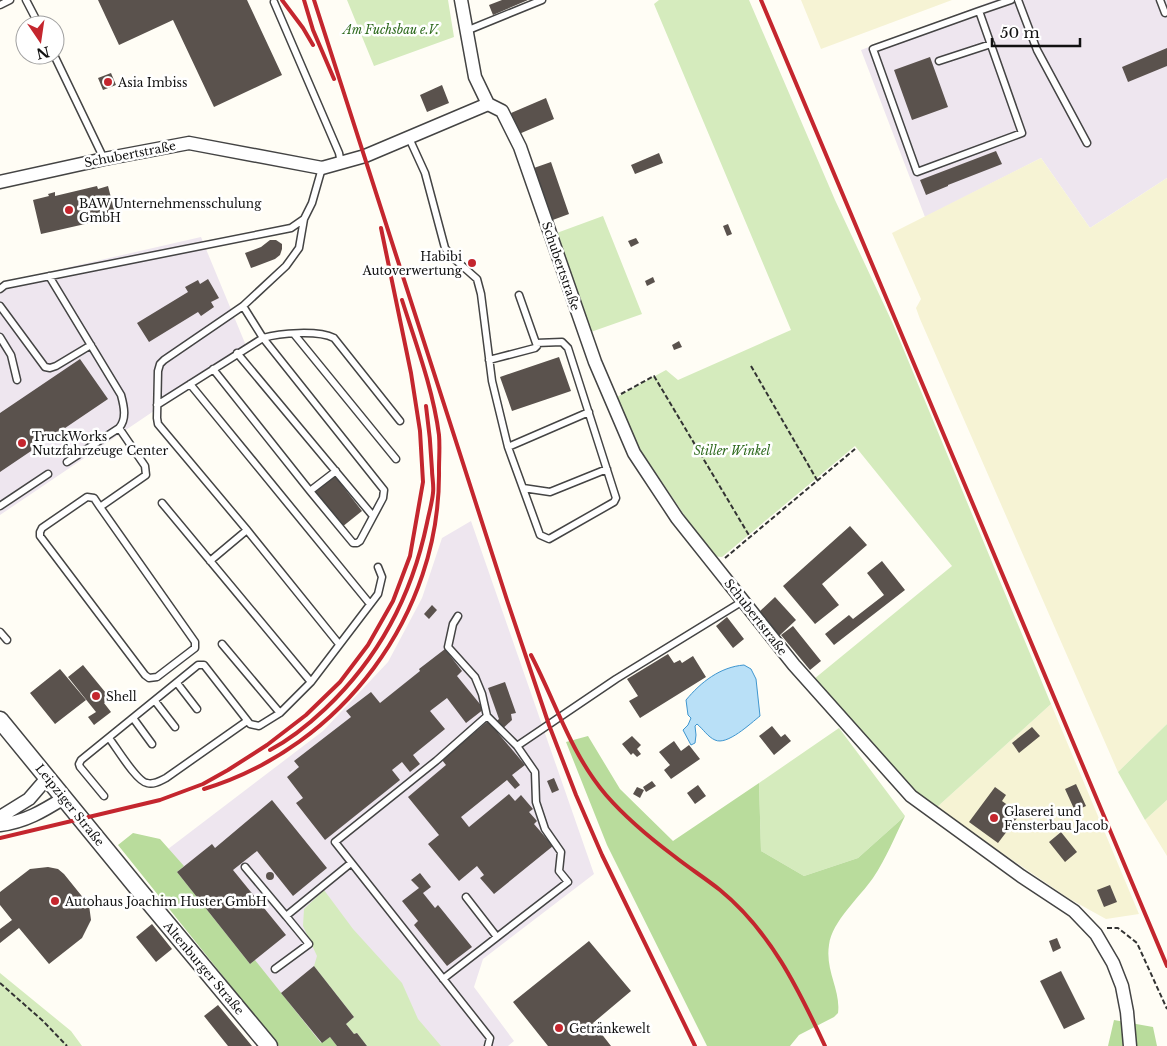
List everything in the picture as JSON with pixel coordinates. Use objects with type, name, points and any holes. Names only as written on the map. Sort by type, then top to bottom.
[{"type":"street","name":"Schubertstraße","points":[[460,0],[475,77],[488,104],[502,111],[520,147],[595,362],[634,453],[677,518],[794,665],[911,796],[1021,876],[1074,911],[1096,934],[1113,963],[1122,986],[1127,1012],[1130,1046]]},
{"type":"street","name":"Schubertstraße","points":[[0,182],[188,143],[322,168],[365,156],[488,104]]},
{"type":"street","name":"Leipziger Straße","points":[[0,720],[139,890]]},
{"type":"street","points":[[0,817],[29,799],[48,777]]},
{"type":"street","points":[[0,825],[13,824],[38,815],[64,798]]},
{"type":"street","name":"Altenburger Straße","points":[[139,890],[269,1046]]},
{"type":"lane","points":[[0,5],[10,0]]},
{"type":"lane","points":[[26,0],[34,15]]},
{"type":"lane","points":[[466,31],[542,0]]},
{"type":"lane","points":[[979,11],[1022,133],[917,172],[873,49],[979,11],[1011,0]]},
{"type":"lane","points":[[1018,0],[1037,50],[1087,143]]},
{"type":"lane","points":[[1160,0],[1165,13]]},
{"type":"lane","points":[[274,2],[339,153],[341,163]]},
{"type":"lane","points":[[939,61],[991,44]]},
{"type":"lane","points":[[59,65],[104,159]]},
{"type":"lane","points":[[408,138],[425,173],[445,248],[450,256],[477,279],[482,294],[492,382],[508,447],[540,535],[549,539],[614,502],[615,494],[566,345],[562,342],[536,343]]},
{"type":"lane","points":[[322,168],[312,203],[304,219],[299,248],[286,266],[243,306],[160,364],[157,405],[158,424],[339,644]]},
{"type":"lane","points":[[0,290],[5,285],[291,228],[304,219]]},
{"type":"lane","points":[[49,276],[121,395],[125,418],[120,428],[67,462]]},
{"type":"lane","points":[[489,360],[535,348],[536,343],[519,295]]},
{"type":"lane","points":[[0,306],[45,367],[56,366],[91,345]]},
{"type":"lane","points":[[213,369],[353,543],[360,541],[383,498],[384,490],[263,338],[243,306]]},
{"type":"lane","points":[[157,405],[263,338],[274,334],[320,334],[334,338],[400,421]]},
{"type":"lane","points":[[294,334],[396,458]]},
{"type":"lane","points":[[0,337],[11,354],[17,380]]},
{"type":"lane","points":[[238,353],[374,516]]},
{"type":"lane","points":[[190,384],[370,604]]},
{"type":"lane","points":[[508,447],[589,412]]},
{"type":"lane","points":[[100,506],[146,475],[145,466],[120,428]]},
{"type":"lane","points":[[523,488],[550,492],[607,469]]},
{"type":"lane","points":[[310,491],[336,471]]},
{"type":"lane","points":[[0,506],[48,474]]},
{"type":"lane","points":[[86,497],[94,498],[100,506],[196,645],[195,648],[157,677],[148,678],[145,675],[40,536],[42,528],[86,497]]},
{"type":"lane","points":[[162,503],[311,682]]},
{"type":"lane","points":[[210,560],[247,530]]},
{"type":"lane","points":[[104,796],[79,764],[198,665],[204,666],[253,726],[259,726],[280,713],[311,682],[378,594],[382,577],[378,567]]},
{"type":"lane","points":[[517,746],[616,679],[743,600]]},
{"type":"lane","points":[[443,979],[568,882],[558,871],[561,852],[545,829],[536,802],[535,772],[517,746],[488,716],[476,677],[448,647],[452,624],[458,616]]},
{"type":"lane","points":[[0,632],[6,640]]},
{"type":"lane","points":[[222,644],[280,713]]},
{"type":"lane","points":[[176,683],[197,709]]},
{"type":"lane","points":[[155,700],[175,727]]},
{"type":"lane","points":[[488,716],[436,761],[335,842],[490,1038],[488,1046]]},
{"type":"lane","points":[[133,718],[152,744]]},
{"type":"lane","points":[[109,738],[140,779],[147,783],[154,783],[166,778],[247,721]]},
{"type":"lane","points":[[286,916],[351,863]]},
{"type":"lane","points":[[245,867],[309,944],[275,969]]},
{"type":"lane","points":[[466,897],[496,937]]},
{"type":"path","points":[[750,366],[817,480]]},
{"type":"path","points":[[611,400],[654,376],[750,538]]},
{"type":"path","points":[[715,566],[855,449]]},
{"type":"path","points":[[1089,927],[1118,928],[1137,943],[1167,1009]]},
{"type":"path","points":[[0,982],[43,1021],[67,1046]]},
{"type":"shaded area","points":[[801,0],[952,0],[821,49]]},
{"type":"shaded area","points":[[995,0],[1167,0],[1167,178],[1090,228],[1041,158],[925,217],[861,50]]},
{"type":"shaded area","points":[[1041,158],[1090,228],[1167,178],[1167,724],[1118,772],[920,319],[916,308],[921,299],[892,233]]},
{"type":"shaded area","points":[[201,237],[247,348],[0,515],[0,283]]},
{"type":"shaded area","points":[[471,521],[594,874],[483,959],[474,987],[514,1041],[508,1046],[298,1046],[151,862],[323,731],[388,662],[422,598],[442,538]]},
{"type":"shaded area","points":[[1051,704],[1139,914],[1106,919],[1068,898],[936,808]]},
{"type":"shaded area","points":[[1167,800],[1167,856],[1145,820]]},
{"type":"green space","name":"Am Fuchsbau e.V.","points":[[347,0],[448,0],[454,37],[374,66]]},
{"type":"green space","name":"Stiller Winkel","points":[[659,0],[749,0],[835,200],[893,324],[1051,704],[936,808],[914,790],[814,679],[952,566],[855,446],[722,557],[712,556],[641,451],[615,398],[666,370],[678,380],[791,330],[654,4]]},
{"type":"green space","points":[[603,216],[642,314],[588,333],[554,234]]},
{"type":"green space","points":[[1167,724],[1167,800],[1145,820],[1118,772]]},
{"type":"green space","points":[[839,728],[905,816],[858,858],[804,876],[761,851],[759,783]]},
{"type":"green space","points":[[588,736],[620,789],[673,841],[759,783],[761,851],[804,876],[858,858],[905,816],[878,871],[841,918],[831,936],[828,954],[838,1005],[838,1013],[834,1017],[799,1035],[790,1046],[707,1046],[607,845],[566,742]]},
{"type":"green space","points":[[133,833],[160,839],[184,866],[177,872],[250,964],[255,960],[321,1043],[330,1037],[337,1046],[279,1046],[118,845]]},
{"type":"green space","points":[[324,890],[353,929],[402,983],[418,1019],[441,1046],[367,1046],[357,1033],[354,1034],[346,1024],[354,1017],[314,966],[317,956],[303,926],[304,909]]},
{"type":"green space","points":[[0,973],[71,1031],[82,1046],[0,1046]]},
{"type":"green space","points":[[1114,1020],[1153,1027],[1157,1046],[1108,1046]]},
{"type":"water","points":[[744,665],[751,669],[756,679],[760,716],[739,733],[720,741],[710,737],[697,724],[695,726],[695,743],[691,745],[683,730],[691,718],[688,715],[686,700],[712,676],[735,666]]},
{"type":"building","points":[[98,0],[247,0],[282,75],[214,107],[173,20],[119,45]]},
{"type":"building","points":[[502,0],[528,0],[493,15],[489,5]]},
{"type":"building","points":[[1167,48],[1167,66],[1128,82],[1122,67]]},
{"type":"building","points":[[930,57],[948,107],[912,120],[894,70]]},
{"type":"building","points":[[111,73],[116,85],[103,90],[98,78]]},
{"type":"building","points":[[442,85],[449,103],[427,112],[420,95]]},
{"type":"building","points":[[546,98],[554,119],[519,134],[511,113]]},
{"type":"building","points":[[996,151],[1002,164],[926,195],[920,180]]},
{"type":"building","points":[[659,153],[663,163],[635,174],[631,165]]},
{"type":"building","points":[[551,162],[569,214],[550,221],[531,169]]},
{"type":"building","name":"BAW Unternehmensschulung GmbH","points":[[97,186],[98,189],[108,186],[116,217],[41,234],[33,200],[49,196],[48,194],[55,192],[55,196]]},
{"type":"building","points":[[728,224],[732,234],[727,236],[723,226]]},
{"type":"building","points":[[636,238],[639,243],[631,247],[628,241]]},
{"type":"building","points":[[270,240],[276,240],[282,244],[280,255],[275,259],[251,268],[245,253],[261,247]]},
{"type":"building","points":[[653,277],[655,282],[647,286],[645,281]]},
{"type":"building","points":[[208,279],[219,298],[211,302],[214,307],[201,316],[198,312],[149,342],[137,323],[188,292],[185,287],[198,280],[200,284]]},
{"type":"building","points":[[679,341],[682,347],[674,350],[672,345]]},
{"type":"building","points":[[559,357],[571,391],[512,411],[500,377]]},
{"type":"building","name":"TruckWorks Nutzfahrzeuge Center","points":[[80,359],[108,399],[0,472],[0,413]]},
{"type":"building","points":[[335,476],[362,511],[342,527],[315,492]]},
{"type":"building","points":[[850,526],[867,545],[822,584],[839,605],[815,624],[783,586]]},
{"type":"building","points":[[882,561],[905,590],[834,645],[825,634],[849,615],[853,619],[884,595],[867,573]]},
{"type":"building","points":[[775,597],[796,620],[779,636],[758,613]]},
{"type":"building","points":[[432,605],[437,610],[429,619],[424,614]]},
{"type":"building","points":[[727,617],[744,639],[733,648],[716,626]]},
{"type":"building","points":[[793,626],[821,661],[810,670],[781,635]]},
{"type":"building","points":[[445,649],[462,671],[457,676],[484,709],[466,723],[447,698],[430,711],[445,729],[413,755],[420,764],[410,772],[402,762],[392,770],[400,780],[325,840],[296,803],[303,798],[287,777],[299,767],[294,761],[351,717],[346,711],[371,692],[380,703]]},
{"type":"building","points":[[668,654],[674,663],[680,660],[682,663],[693,656],[706,677],[640,718],[629,701],[638,696],[627,679]]},
{"type":"building","name":"Shell","points":[[83,665],[110,698],[104,703],[111,712],[94,725],[88,717],[96,712],[68,677]]},
{"type":"building","points":[[60,669],[86,700],[55,724],[30,693]]},
{"type":"building","points":[[505,682],[516,713],[511,714],[512,720],[498,733],[525,765],[512,775],[520,785],[515,789],[507,780],[461,817],[469,827],[509,794],[515,801],[521,795],[533,809],[529,812],[537,821],[534,824],[553,846],[494,894],[480,878],[484,875],[477,866],[459,881],[428,844],[439,835],[408,797],[446,765],[442,760],[488,721],[492,725],[499,719],[488,688]]},
{"type":"building","points":[[772,726],[781,737],[785,734],[791,741],[774,755],[759,736]]},
{"type":"building","points":[[1032,727],[1040,736],[1019,753],[1012,743]]},
{"type":"building","points":[[632,736],[641,745],[637,749],[641,754],[637,757],[633,753],[631,755],[622,744]]},
{"type":"building","points":[[674,741],[681,751],[689,745],[700,759],[671,779],[664,770],[670,765],[659,752]]},
{"type":"building","points":[[554,778],[559,790],[552,793],[547,781]]},
{"type":"building","points":[[652,781],[656,786],[646,792],[643,787]]},
{"type":"building","points":[[1076,784],[1086,806],[1075,811],[1065,789]]},
{"type":"building","points":[[698,785],[706,796],[695,804],[687,793]]},
{"type":"building","points":[[637,787],[644,790],[640,798],[633,794]]},
{"type":"building","name":"Glaserei und Fensterbau Jacob","points":[[995,787],[1006,795],[1002,801],[1020,814],[998,843],[969,822]]},
{"type":"building","points":[[272,800],[327,868],[293,896],[257,851],[233,870],[286,935],[250,964],[177,872],[212,844],[215,848]]},
{"type":"building","points":[[1061,832],[1077,852],[1065,862],[1049,842]]},
{"type":"building","points":[[48,867],[58,869],[64,874],[89,905],[91,920],[82,938],[49,964],[19,928],[0,943],[0,929],[12,920],[0,905],[0,892],[30,869]]},
{"type":"building","points":[[270,872],[274,876],[270,880],[266,876]]},
{"type":"building","points":[[420,873],[431,887],[423,893],[435,908],[438,905],[472,947],[447,966],[414,925],[418,921],[402,901],[419,888],[411,880]]},
{"type":"building","points":[[1110,885],[1117,902],[1104,907],[1097,890]]},
{"type":"building","points":[[152,924],[172,949],[156,962],[136,937]]},
{"type":"building","points":[[1057,938],[1061,948],[1053,952],[1049,941]]},
{"type":"building","points":[[589,941],[631,991],[593,1023],[611,1046],[548,1046],[513,1002]]},
{"type":"building","points":[[314,966],[354,1017],[346,1024],[354,1034],[357,1033],[367,1046],[337,1046],[330,1037],[322,1043],[281,993]]},
{"type":"building","points":[[1061,971],[1085,1019],[1064,1029],[1040,981]]},
{"type":"building","points":[[218,1005],[252,1046],[228,1046],[204,1016]]},
{"type":"railway","points":[[282,0],[313,45]]},
{"type":"railway","points":[[304,0],[313,30],[334,79]]},
{"type":"railway","points":[[314,0],[549,725],[602,855],[695,1046]]},
{"type":"railway","points":[[761,0],[1167,966]]},
{"type":"railway","points":[[0,838],[160,800],[203,784],[267,745],[306,715],[340,682],[368,645],[393,601],[410,556],[423,482],[420,431],[411,373],[381,228]]},
{"type":"railway","points":[[204,789],[254,769],[299,742],[340,708],[374,668],[402,623],[423,575],[435,523],[439,470],[439,435],[428,384],[402,300]]},
{"type":"railway","points":[[270,750],[306,726],[325,709],[362,669],[391,624],[402,600],[421,550],[433,493],[426,406]]},
{"type":"railway","points":[[531,655],[573,745],[583,763],[606,795],[638,827],[720,890],[754,924],[768,942],[793,982],[825,1046]]},
{"type":"place","name":"Asia Imbiss","points":[[108,82]]},
{"type":"place","name":"BAW Unternehmensschulung GmbH","points":[[69,210]]},
{"type":"place","name":"Habibi Autoverwertung","points":[[472,263]]},
{"type":"place","name":"TruckWorks Nutzfahrzeuge Center","points":[[22,443]]},
{"type":"place","name":"Shell","points":[[96,696]]},
{"type":"place","name":"Glaserei und Fensterbau Jacob","points":[[994,818]]},
{"type":"place","name":"Autohaus Joachim Huster GmbH","points":[[55,901]]},
{"type":"place","name":"Getränkewelt","points":[[559,1028]]}]
